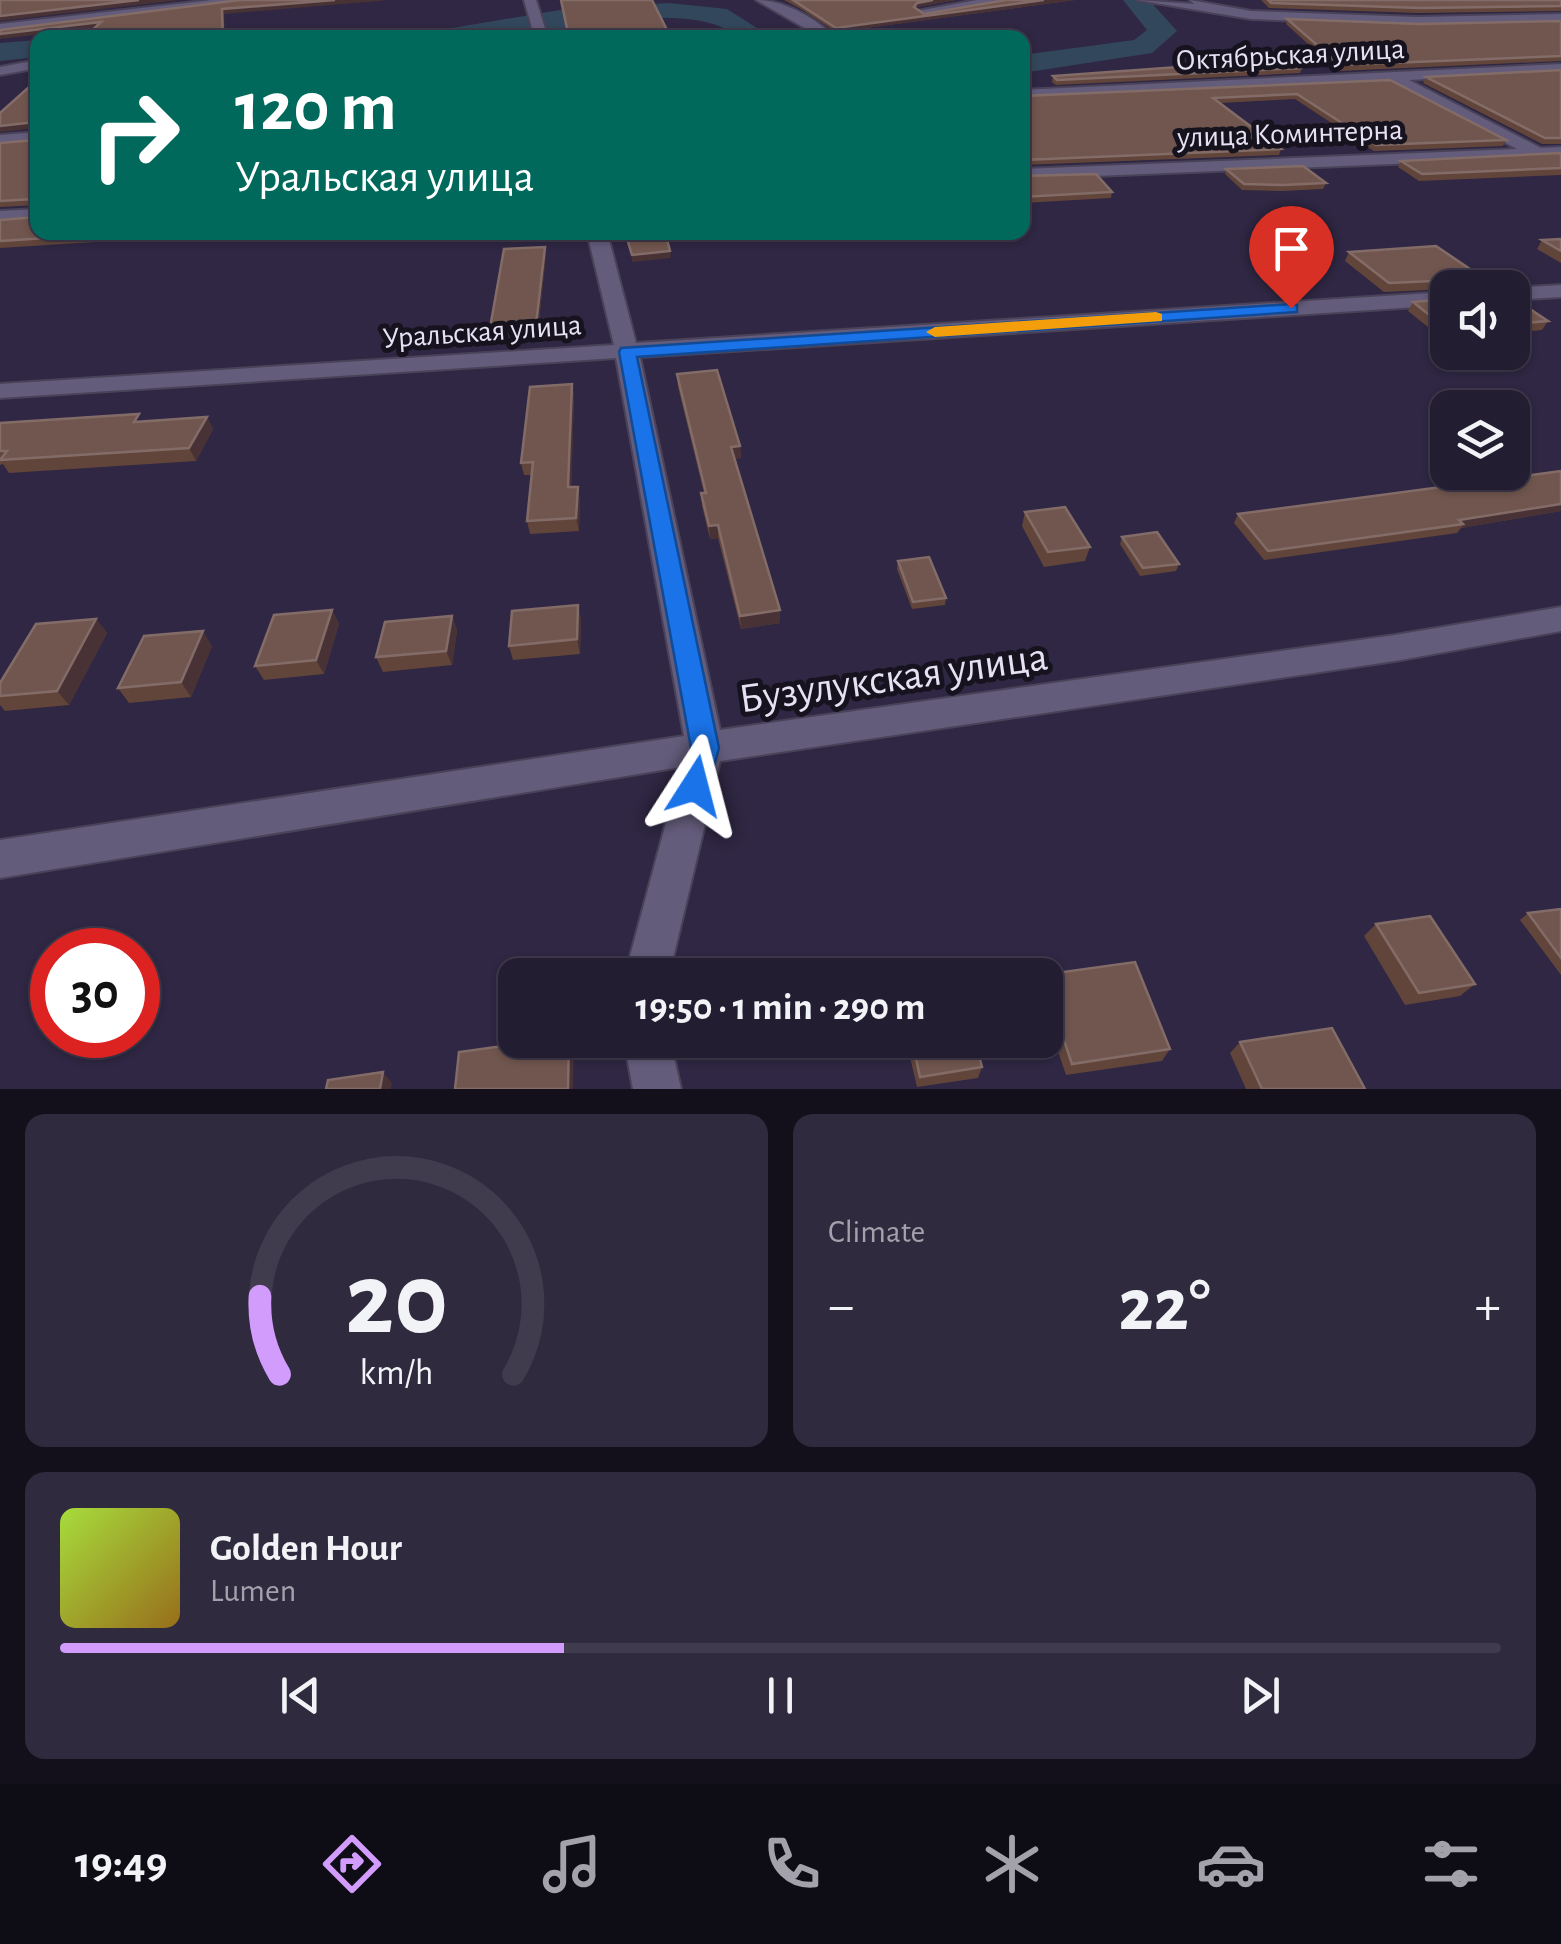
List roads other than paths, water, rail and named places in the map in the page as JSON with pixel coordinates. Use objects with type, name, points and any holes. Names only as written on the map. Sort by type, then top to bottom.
[{"type":"street","points":[[0,28],[242,0]]},
{"type":"street","points":[[530,0],[540,30]]},
{"type":"street","points":[[762,0],[819,30]]},
{"type":"street","points":[[923,11],[1002,0]]},
{"type":"street","points":[[1143,0],[1225,13],[1418,22],[1561,18]]},
{"type":"street","points":[[1196,0],[1208,10]]},
{"type":"street","points":[[1508,6],[1561,26]]},
{"type":"street","points":[[0,72],[30,66]]},
{"type":"street","name":"Октябрьская улица","points":[[1030,94],[1561,68]]},
{"type":"street","points":[[1390,76],[1561,165]]},
{"type":"street","points":[[0,140],[30,138]]},
{"type":"street","name":"улица Коминтерна","points":[[1030,174],[1561,152]]},
{"type":"street","points":[[0,217],[30,215]]},
{"type":"street","points":[[599,240],[628,352],[705,748],[651,958]]},
{"type":"street","points":[[1530,293],[1561,291]]},
{"type":"street","name":"Уральская улица","points":[[0,391],[1430,299]]},
{"type":"street","name":"Бузулукская улица","points":[[0,859],[705,748],[1395,648],[1561,619]]},
{"type":"street","points":[[651,1058],[658,1089]]},
{"type":"waterway","points":[[1030,63],[1142,47],[1163,31],[1135,0]]},
{"type":"waterway","points":[[488,30],[566,17],[669,11],[718,14],[742,30]]},
{"type":"waterway","points":[[0,52],[30,49]]}]
